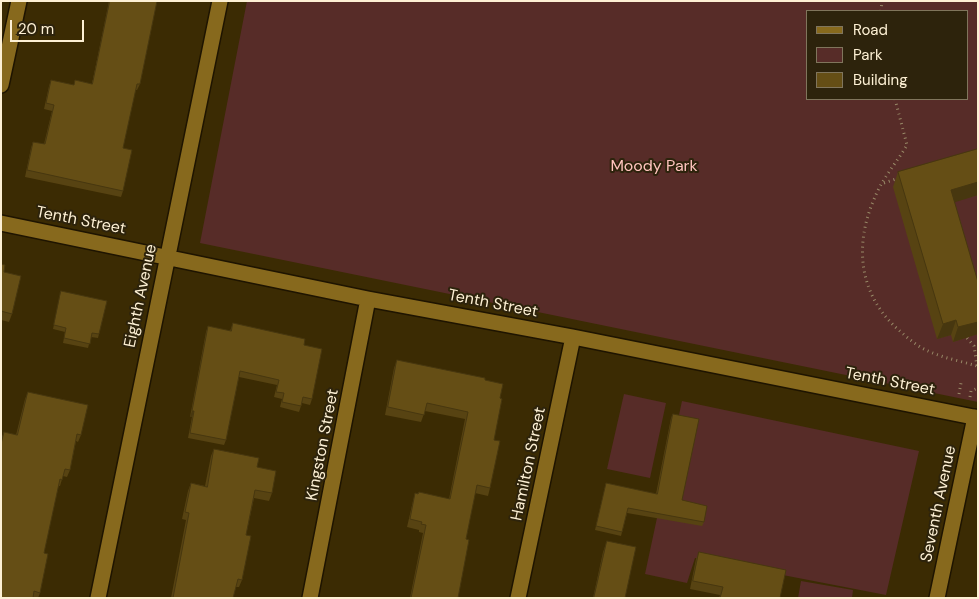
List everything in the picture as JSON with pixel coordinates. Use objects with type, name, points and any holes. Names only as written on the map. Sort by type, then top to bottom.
[{"type":"street","points":[[1,85],[19,1]]},
{"type":"street","name":"Eighth Avenue","points":[[98,598],[166,257],[220,1]]},
{"type":"street","name":"Tenth Street","points":[[1,224],[368,299],[573,337],[976,417]]},
{"type":"street","name":"Kingston Street","points":[[310,598],[368,299]]},
{"type":"street","name":"Hamilton Street","points":[[518,598],[573,337]]},
{"type":"street","name":"Seventh Avenue","points":[[937,598],[976,417]]},
{"type":"path","points":[[895,100],[908,145],[875,196],[867,218],[862,255],[868,288],[886,318],[913,342],[927,351],[978,368],[976,346],[967,338]]},
{"type":"path","points":[[883,184],[901,178]]},
{"type":"path","points":[[957,400],[961,383]]},
{"type":"green space","name":"Moody Park","points":[[247,1],[978,1],[978,402],[200,243]]},
{"type":"green space","points":[[624,394],[666,403],[650,478],[607,469]]},
{"type":"green space","points":[[682,401],[919,451],[886,595],[695,558],[687,583],[645,574]]},
{"type":"green space","points":[[801,581],[853,590],[852,598],[798,598]]},
{"type":"building","points":[[110,1],[157,1],[140,84],[137,84],[123,148],[132,150],[123,191],[27,170],[33,142],[45,144],[54,105],[46,103],[51,80],[74,85],[75,80],[92,84]]},
{"type":"building","points":[[978,149],[978,182],[951,190],[978,282],[978,322],[958,327],[956,320],[943,324],[898,172]]},
{"type":"building","points":[[1,264],[5,265],[4,272],[21,276],[12,314],[1,311]]},
{"type":"building","points":[[61,291],[107,301],[99,334],[92,333],[90,344],[64,338],[66,328],[54,325]]},
{"type":"building","points":[[233,323],[305,339],[304,345],[322,349],[312,399],[303,397],[301,406],[282,402],[284,393],[276,392],[279,380],[240,371],[226,440],[190,433],[194,411],[192,411],[208,326],[231,331]]},
{"type":"building","points":[[397,360],[485,378],[485,380],[503,384],[494,440],[500,441],[490,488],[477,485],[466,539],[469,540],[458,598],[411,598],[426,525],[410,519],[415,493],[418,494],[419,492],[450,499],[468,412],[427,403],[424,415],[388,407]]},
{"type":"building","points":[[28,392],[88,405],[81,435],[77,434],[70,470],[65,469],[62,480],[60,479],[44,553],[48,554],[40,593],[34,591],[33,598],[1,598],[1,444],[4,432],[17,435]]},
{"type":"building","points":[[673,414],[699,419],[682,500],[707,506],[704,522],[628,508],[622,532],[596,526],[606,483],[657,494]]},
{"type":"building","points":[[214,449],[259,458],[257,467],[276,471],[272,493],[255,490],[246,535],[251,536],[242,580],[238,579],[233,598],[173,598],[189,513],[185,512],[191,483],[207,487]]},
{"type":"building","points":[[607,541],[636,547],[625,598],[594,598]]},
{"type":"building","points":[[699,552],[786,570],[780,598],[720,598],[723,587],[693,581]]}]
